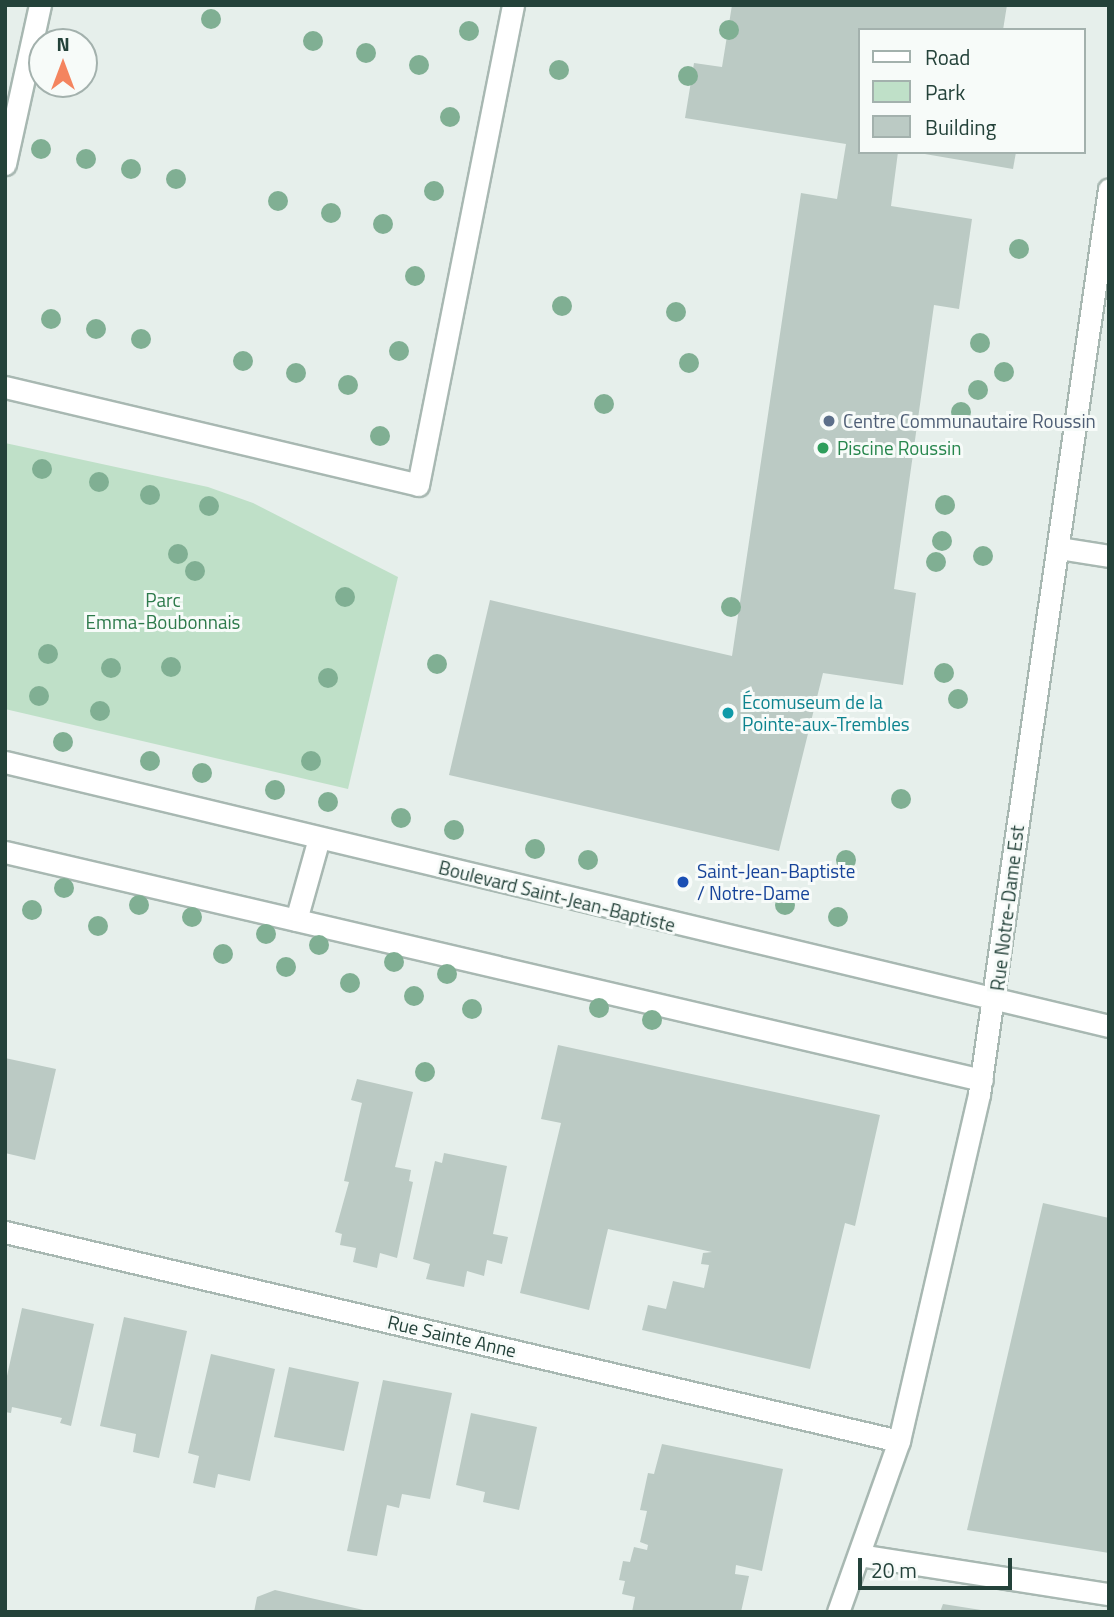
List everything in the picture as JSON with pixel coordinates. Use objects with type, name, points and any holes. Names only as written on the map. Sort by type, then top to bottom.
[{"type":"main road","points":[[5,164],[40,5]]},
{"type":"main road","points":[[5,387],[418,485],[513,5]]},
{"type":"main road","name":"Rue Notre-Dame Est","points":[[838,1612],[899,1441],[982,1080],[1109,189]]},
{"type":"main road","points":[[1059,548],[1109,556]]},
{"type":"main road","name":"Boulevard Saint-Jean-Baptiste","points":[[5,762],[995,1001],[1109,1026]]},
{"type":"main road","points":[[296,920],[319,838]]},
{"type":"main road","points":[[5,852],[982,1080]]},
{"type":"main road","name":"Rue Sainte Anne","points":[[5,1232],[899,1441]]},
{"type":"main road","points":[[859,1555],[1109,1594]]},
{"type":"green space","name":"Parc Emma-Boubonnais","points":[[5,443],[208,487],[253,503],[398,577],[348,789],[5,709]]},
{"type":"building","points":[[732,5],[1007,5],[1003,28],[858,28],[858,154],[898,154],[891,206],[972,219],[959,309],[934,305],[894,589],[916,593],[903,685],[823,673],[779,851],[449,775],[490,600],[732,656],[801,193],[837,199],[846,144],[685,118],[694,63],[722,67]]},
{"type":"building","points":[[925,154],[1016,154],[1013,169]]},
{"type":"building","points":[[558,1045],[880,1115],[855,1226],[845,1223],[810,1369],[642,1330],[648,1305],[666,1309],[673,1281],[704,1288],[709,1265],[701,1264],[703,1253],[712,1252],[608,1229],[589,1310],[520,1293],[561,1123],[541,1119]]},
{"type":"building","points":[[5,1058],[56,1069],[35,1160],[5,1153]]},
{"type":"building","points":[[357,1079],[413,1092],[395,1167],[411,1170],[409,1181],[413,1182],[397,1258],[380,1253],[377,1268],[353,1262],[356,1248],[340,1245],[342,1234],[335,1232],[349,1182],[344,1181],[362,1103],[351,1100]]},
{"type":"building","points":[[444,1153],[507,1166],[493,1234],[508,1237],[502,1264],[487,1260],[484,1276],[467,1271],[464,1287],[426,1279],[430,1264],[413,1259],[435,1161],[442,1163]]},
{"type":"building","points":[[1043,1203],[1109,1218],[1109,1553],[967,1530]]},
{"type":"building","points":[[22,1308],[94,1324],[71,1426],[60,1423],[62,1418],[12,1407],[11,1413],[5,1412],[5,1385]]},
{"type":"building","points":[[124,1317],[187,1331],[159,1458],[133,1452],[136,1434],[100,1426]]},
{"type":"building","points":[[211,1354],[275,1369],[250,1481],[218,1474],[215,1488],[193,1483],[199,1456],[188,1453]]},
{"type":"building","points":[[289,1367],[359,1382],[344,1451],[274,1437]]},
{"type":"building","points":[[383,1380],[452,1393],[430,1499],[402,1494],[399,1508],[387,1505],[377,1556],[347,1551]]},
{"type":"building","points":[[471,1413],[537,1427],[519,1510],[483,1502],[485,1492],[456,1485]]},
{"type":"building","points":[[662,1444],[783,1469],[762,1571],[736,1565],[735,1574],[749,1576],[741,1612],[632,1612],[635,1597],[622,1594],[625,1581],[619,1580],[623,1561],[630,1562],[634,1547],[647,1550],[648,1545],[640,1542],[647,1511],[640,1510],[648,1473],[654,1474]]},
{"type":"building","points":[[275,1590],[368,1612],[254,1612],[257,1597]]},
{"type":"building","points":[[943,1604],[981,1610],[940,1612]]},
{"type":"place","name":"Centre Communautaire Roussin","points":[[829,421]]},
{"type":"place","name":"Piscine Roussin","points":[[823,448]]},
{"type":"place","name":"Écomuseum de la Pointe-aux-Trembles","points":[[728,713]]},
{"type":"place","name":"Saint-Jean-Baptiste / Notre-Dame","points":[[683,882]]}]
